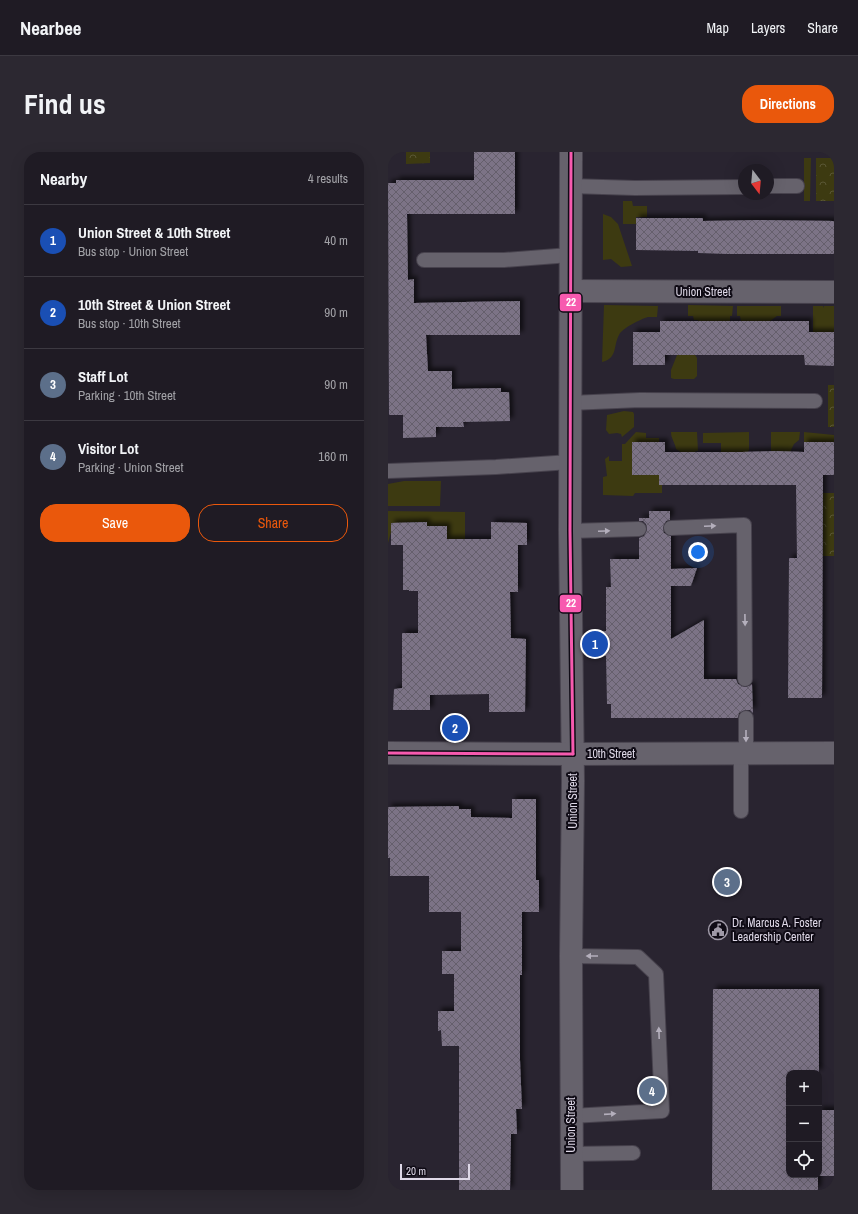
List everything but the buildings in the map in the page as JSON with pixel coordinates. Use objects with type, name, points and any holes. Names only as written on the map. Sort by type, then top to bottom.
[{"type":"street","name":"Union Street","points":[[571,152],[570,531],[573,754],[570,1154],[572,1190]]},
{"type":"street","name":"Union Street","points":[[571,291],[834,292]]},
{"type":"street","name":"10th Street","points":[[388,753],[834,753]]},
{"type":"lane","points":[[570,186],[635,188],[738,187]]},
{"type":"lane","points":[[774,186],[797,186]]},
{"type":"lane","points":[[424,260],[504,260],[570,255]]},
{"type":"lane","points":[[570,403],[640,400],[816,401]]},
{"type":"lane","points":[[388,471],[496,467],[570,462]]},
{"type":"lane","points":[[671,528],[744,525],[745,679]]},
{"type":"lane","points":[[570,531],[639,529]]},
{"type":"lane","points":[[741,811],[746,718]]},
{"type":"lane","points":[[571,956],[638,957],[656,974],[662,1111],[571,1116]]},
{"type":"lane","points":[[570,1154],[633,1153]]},
{"type":"green space","points":[[406,152],[430,152],[430,163],[406,164]]},
{"type":"green space","points":[[804,158],[811,158],[810,201],[804,201]]},
{"type":"green space","points":[[816,158],[834,158],[834,201],[816,201]]},
{"type":"green space","points":[[623,201],[632,201],[633,206],[647,206],[647,217],[636,217],[636,224],[623,224]]},
{"type":"green space","points":[[603,214],[611,217],[618,224],[632,266],[621,267],[611,259],[603,260]]},
{"type":"green space","points":[[604,305],[658,306],[657,317],[648,317],[621,332],[617,339],[613,355],[611,358],[602,362]]},
{"type":"green space","points":[[688,305],[733,306],[732,316],[730,316],[730,321],[694,320],[693,316],[688,316]]},
{"type":"green space","points":[[737,306],[781,306],[781,316],[777,316],[770,321],[741,321],[740,316],[737,316]]},
{"type":"green space","points":[[813,306],[823,306],[823,308],[824,306],[834,306],[834,332],[813,332]]},
{"type":"green space","points":[[677,355],[695,355],[697,358],[697,376],[694,379],[671,378],[671,370]]},
{"type":"green space","points":[[828,385],[834,385],[834,427],[828,427]]},
{"type":"green space","points":[[624,411],[633,412],[634,427],[622,437],[621,434],[617,433],[609,434],[606,430],[607,415]]},
{"type":"green space","points":[[636,432],[646,433],[646,438],[659,438],[659,442],[632,442],[632,475],[659,475],[659,485],[662,485],[662,493],[635,493],[633,496],[603,495],[603,477],[607,476],[605,459],[609,456],[609,461],[622,461],[622,444],[625,444]]},
{"type":"green space","points":[[671,432],[697,432],[698,451],[681,452],[676,449]]},
{"type":"green space","points":[[749,432],[749,450],[747,453],[721,452],[721,443],[703,443],[703,433]]},
{"type":"green space","points":[[771,432],[800,432],[799,440],[794,444],[790,452],[771,451]]},
{"type":"green space","points":[[804,432],[834,435],[834,442],[804,442]]},
{"type":"green space","points":[[404,481],[441,481],[440,506],[388,506],[388,484]]},
{"type":"green space","points":[[823,493],[834,493],[834,556],[823,556]]},
{"type":"green space","points":[[388,511],[465,512],[465,541],[447,557],[447,526],[427,526],[427,522],[391,523],[391,532],[388,543]]},
{"type":"transit line","name":"22","points":[[571,152],[570,531],[573,754]]},
{"type":"transit line","name":"22","points":[[388,753],[573,754]]},
{"type":"place","name":"Union Street & 10th Street","points":[[595,644]]},
{"type":"place","name":"10th Street & Union Street","points":[[455,728]]},
{"type":"place","name":"Staff Lot","points":[[727,882]]},
{"type":"place","name":"Dr. Marcus A. Foster Leadership Center","points":[[718,930]]},
{"type":"place","name":"Visitor Lot","points":[[652,1091]]}]
